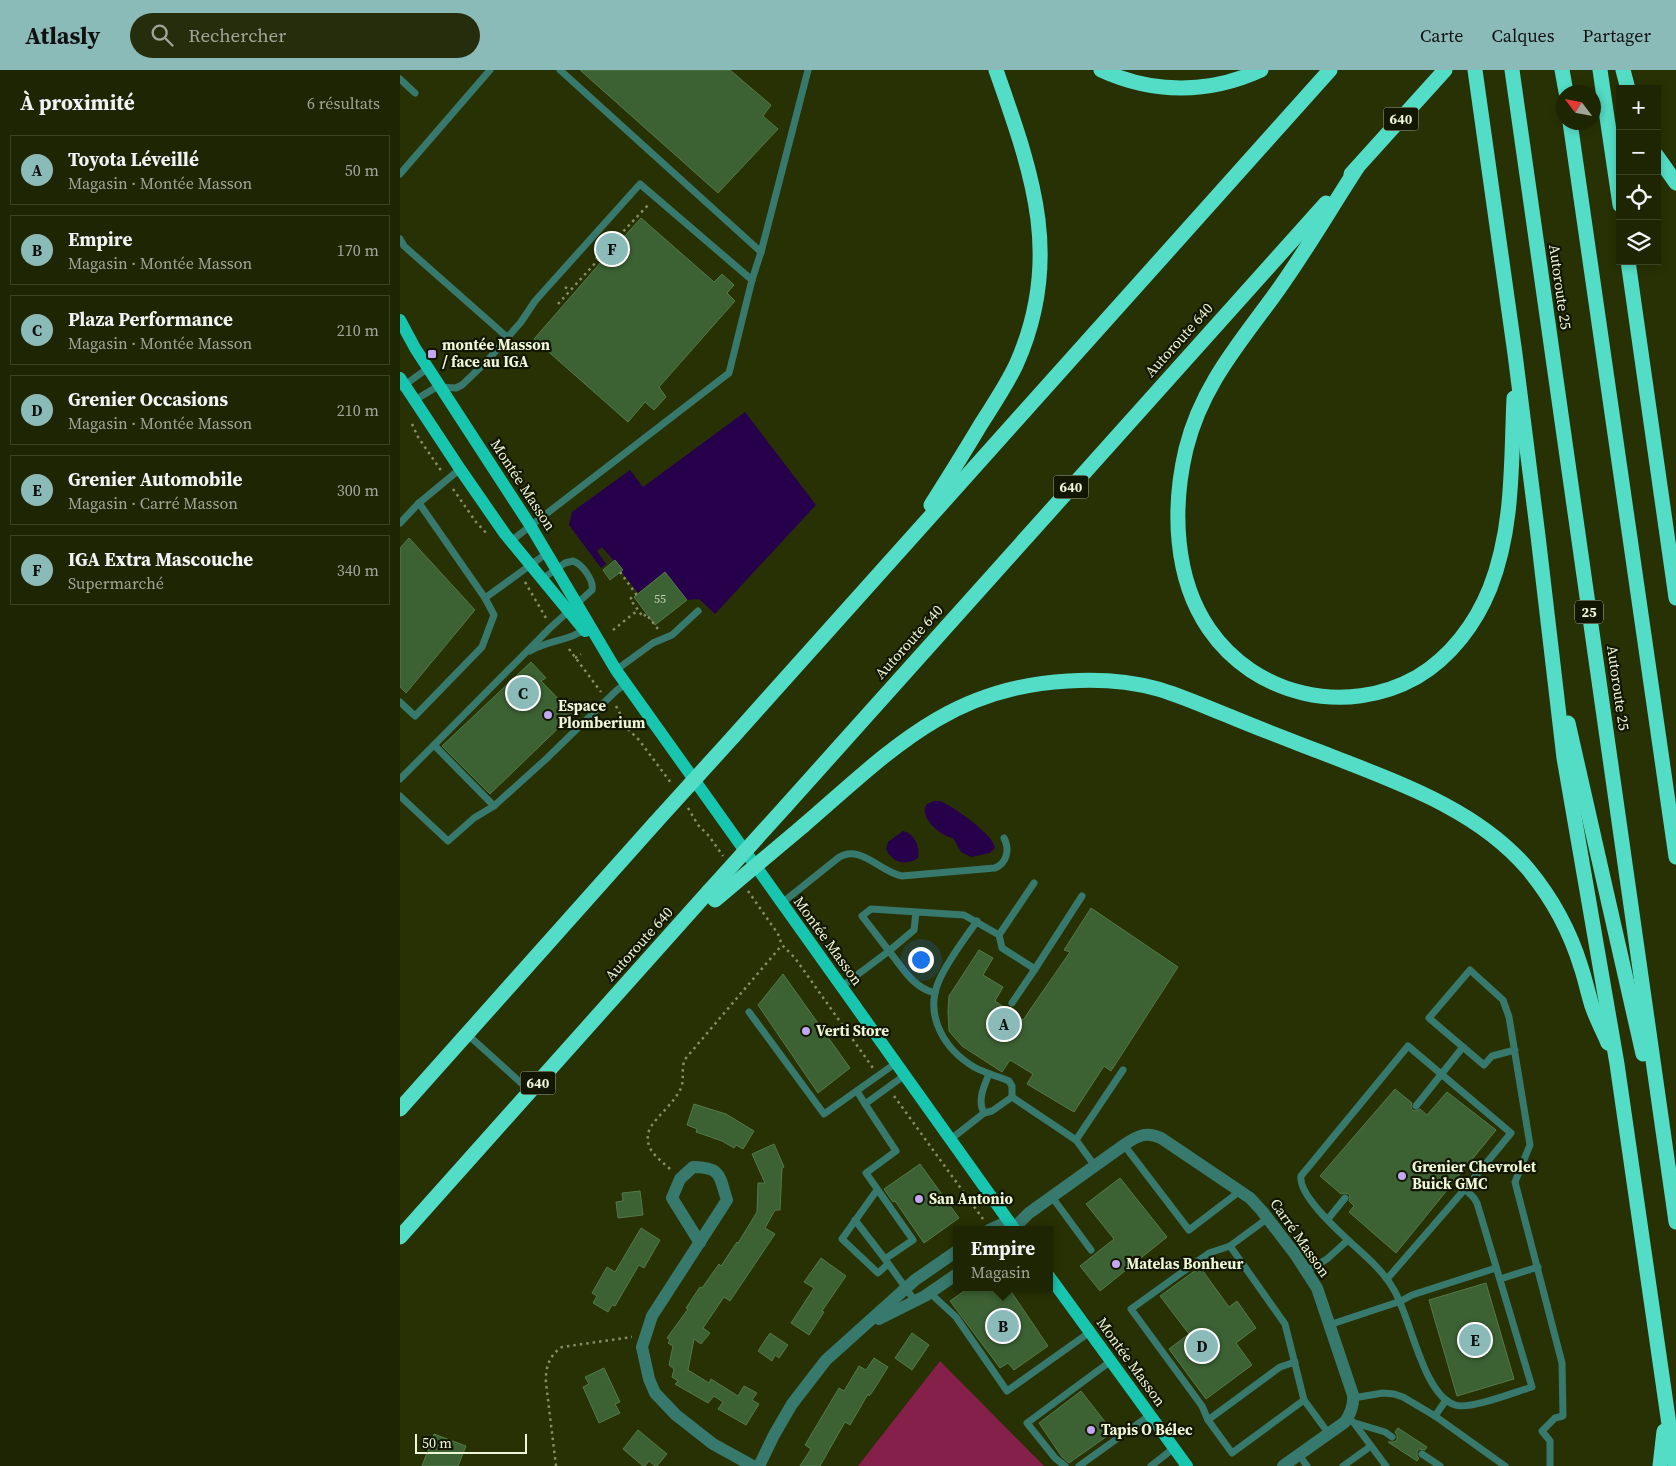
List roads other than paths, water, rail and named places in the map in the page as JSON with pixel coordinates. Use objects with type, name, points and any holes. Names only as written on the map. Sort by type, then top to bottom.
[{"type":"highway","points":[[911,538],[1016,365],[1028,332],[1036,296],[1040,260],[1037,207],[1028,164],[996,70]]},
{"type":"highway","points":[[1101,70],[1125,80],[1154,87],[1183,89],[1212,86],[1240,79],[1261,70]]},
{"type":"highway","points":[[400,1109],[1330,70]]},
{"type":"highway","name":"Autoroute 640","points":[[400,1237],[663,943],[712,896],[785,807],[1445,70]]},
{"type":"highway","points":[[1475,70],[1515,354],[1564,758],[1617,1064],[1675,1466]]},
{"type":"highway","name":"Autoroute 25","points":[[1512,70],[1676,1222]]},
{"type":"highway","points":[[1562,70],[1565,85]]},
{"type":"highway","points":[[1600,70],[1616,178]]},
{"type":"highway","points":[[1623,70],[1627,85]]},
{"type":"highway","points":[[1571,130],[1676,857]]},
{"type":"highway","points":[[1661,162],[1676,183]]},
{"type":"highway","points":[[1357,168],[1273,297],[1219,372],[1197,415],[1187,447],[1181,479],[1179,515],[1180,552],[1183,568],[1193,600],[1200,614],[1226,651],[1246,668],[1270,682],[1298,692],[1328,698],[1358,696],[1388,690],[1418,676],[1445,656],[1466,631],[1483,603],[1490,589],[1501,552],[1508,516],[1515,354]]},
{"type":"highway","points":[[1629,265],[1676,598]]},
{"type":"highway","points":[[1538,536],[1568,723],[1666,1153]]},
{"type":"highway","points":[[712,896],[803,826],[874,763],[914,733],[949,712],[983,697],[1020,686],[1078,680],[1118,682],[1158,689],[1397,782],[1443,803],[1492,835],[1528,869],[1557,910],[1581,964],[1592,1006],[1617,1064]]},
{"type":"highway","points":[[1660,1466],[1666,1410]]},
{"type":"main road","name":"Montée Masson","points":[[400,320],[428,368],[547,553],[556,568],[573,608]]},
{"type":"main road","name":"Montée Masson","points":[[402,384],[415,400],[460,469],[511,541],[542,578],[573,608],[1012,1226]]},
{"type":"main road","name":"Montée Masson","points":[[1053,1281],[1187,1466]]},
{"type":"street","name":"Carré Masson","points":[[1014,1226],[1094,1166],[1140,1136],[1154,1135],[1169,1143],[1256,1204],[1307,1271],[1317,1288],[1351,1386],[1353,1398],[1351,1421]]},
{"type":"street","points":[[700,1243],[672,1198],[680,1179],[693,1167],[708,1167],[718,1173],[727,1200],[700,1243],[652,1316],[642,1347],[649,1379],[656,1394],[676,1415],[713,1444],[753,1466]]},
{"type":"street","points":[[759,1466],[780,1425],[806,1384],[835,1351],[915,1280],[953,1253]]},
{"type":"street","points":[[865,1326],[930,1293],[953,1277]]},
{"type":"street","points":[[1284,1466],[1351,1421]]},
{"type":"lane","points":[[400,174],[490,70]]},
{"type":"lane","points":[[561,70],[760,252]]},
{"type":"lane","points":[[511,541],[728,373],[808,70]]},
{"type":"lane","points":[[400,79],[415,93]]},
{"type":"lane","points":[[415,400],[440,387],[456,388],[462,385],[486,362],[535,301],[640,184],[752,280]]},
{"type":"lane","points":[[400,239],[404,246],[507,337]]},
{"type":"lane","points":[[402,384],[428,368]]},
{"type":"lane","points":[[400,523],[419,502],[460,469]]},
{"type":"lane","points":[[400,702],[415,716],[482,647],[494,615],[485,598],[419,502]]},
{"type":"lane","points":[[485,598],[547,553]]},
{"type":"lane","points":[[400,779],[523,655],[592,590],[591,582],[576,562],[568,561],[542,578]]},
{"type":"lane","points":[[616,670],[653,643],[672,635],[698,611]]},
{"type":"lane","points":[[523,655],[540,646],[576,635],[587,628]]},
{"type":"lane","points":[[400,796],[448,841],[474,818],[494,806],[626,683]]},
{"type":"lane","points":[[434,745],[494,806]]},
{"type":"lane","points":[[782,903],[838,858],[847,853],[858,854],[888,872],[902,876],[995,868],[1000,866],[1007,854],[1007,842],[1004,838]]},
{"type":"lane","points":[[1034,884],[1000,935],[1002,948],[1035,969]]},
{"type":"lane","points":[[1012,1003],[1082,896]]},
{"type":"lane","points":[[935,993],[918,986],[862,916],[871,909],[964,915],[1000,935]]},
{"type":"lane","points":[[841,987],[914,930],[916,912]]},
{"type":"lane","points":[[977,922],[939,981],[935,993],[935,1016],[942,1036],[959,1055],[968,1063],[989,1074],[1009,1081],[1012,1086],[1012,1097]]},
{"type":"lane","points":[[1515,1050],[1492,1056],[1484,1064],[1429,1018],[1470,970],[1499,996],[1505,1004],[1515,1050],[1530,1145],[1515,1182],[1562,1363],[1563,1416],[1554,1418],[1542,1431],[1550,1441],[1550,1466]]},
{"type":"lane","points":[[750,1012],[824,1114],[896,1063]]},
{"type":"lane","points":[[467,1034],[530,1092]]},
{"type":"lane","points":[[1386,1278],[1465,1189],[1511,1133],[1408,1046],[1304,1170],[1300,1182],[1304,1190],[1328,1220],[1386,1278],[1401,1301],[1431,1383],[1446,1400],[1460,1406],[1474,1404],[1532,1387],[1476,1203],[1474,1198],[1465,1189]]},
{"type":"lane","points":[[1416,1106],[1464,1047]]},
{"type":"lane","points":[[1076,1140],[1123,1070]]},
{"type":"lane","points":[[984,1113],[981,1108],[981,1100],[989,1074]]},
{"type":"lane","points":[[865,1104],[905,1075]]},
{"type":"lane","points":[[856,1091],[896,1151],[866,1173],[913,1240],[886,1261],[878,1273],[842,1239],[877,1190]]},
{"type":"lane","points":[[1012,1097],[1076,1140],[1094,1166]]},
{"type":"lane","points":[[951,1139],[984,1113],[992,1111],[1012,1097]]},
{"type":"lane","points":[[1124,1145],[1188,1230],[1240,1191]]},
{"type":"lane","points":[[1052,1197],[1091,1250]]},
{"type":"lane","points":[[1328,1220],[1345,1198]]},
{"type":"lane","points":[[1268,1218],[1230,1246],[1209,1253],[1131,1309],[1202,1406],[1208,1420],[1232,1453],[1304,1400]]},
{"type":"lane","points":[[856,1220],[915,1301]]},
{"type":"lane","points":[[1307,1271],[1327,1259],[1348,1240]]},
{"type":"lane","points":[[1230,1246],[1285,1324],[1304,1400],[1329,1434]]},
{"type":"lane","points":[[1500,1279],[1538,1267]]},
{"type":"lane","points":[[1329,1325],[1401,1301],[1412,1295],[1496,1268]]},
{"type":"lane","points":[[930,1293],[956,1317],[1007,1391],[1090,1332]]},
{"type":"lane","points":[[1065,1466],[1055,1458],[1027,1423],[1111,1362]]},
{"type":"lane","points":[[1208,1420],[1280,1367],[1295,1362]]},
{"type":"lane","points":[[1353,1398],[1373,1394],[1394,1394],[1404,1397],[1435,1416],[1505,1466]]},
{"type":"lane","points":[[1435,1416],[1446,1400]]},
{"type":"lane","points":[[1079,1466],[1150,1415]]},
{"type":"lane","points":[[1351,1421],[1385,1432],[1392,1437]]},
{"type":"lane","points":[[1351,1421],[1386,1466]]},
{"type":"lane","points":[[1343,1466],[1371,1446]]},
{"type":"lane","points":[[1151,1466],[1174,1448]]},
{"type":"lane","points":[[1422,1454],[1440,1466]]},
{"type":"lane","points":[[1299,1455],[1307,1466]]},
{"type":"place","name":"IGA Extra Mascouche","points":[[612,249]]},
{"type":"place","name":"montée Masson / face au IGA","points":[[432,354]]},
{"type":"place","name":"Plaza Performance","points":[[523,693]]},
{"type":"place","name":"Espace Plomberium","points":[[548,715]]},
{"type":"place","name":"Toyota Léveillé","points":[[1004,1024]]},
{"type":"place","name":"Verti Store","points":[[806,1031]]},
{"type":"place","name":"Grenier Chevrolet Buick GMC","points":[[1402,1176]]},
{"type":"place","name":"San Antonio","points":[[919,1199]]},
{"type":"place","name":"Matelas Bonheur","points":[[1116,1264]]},
{"type":"place","name":"Empire","points":[[1003,1326]]},
{"type":"place","name":"Grenier Automobile","points":[[1475,1340]]},
{"type":"place","name":"Grenier Occasions","points":[[1202,1346]]},
{"type":"place","name":"Tapis O Bélec","points":[[1091,1430]]}]
